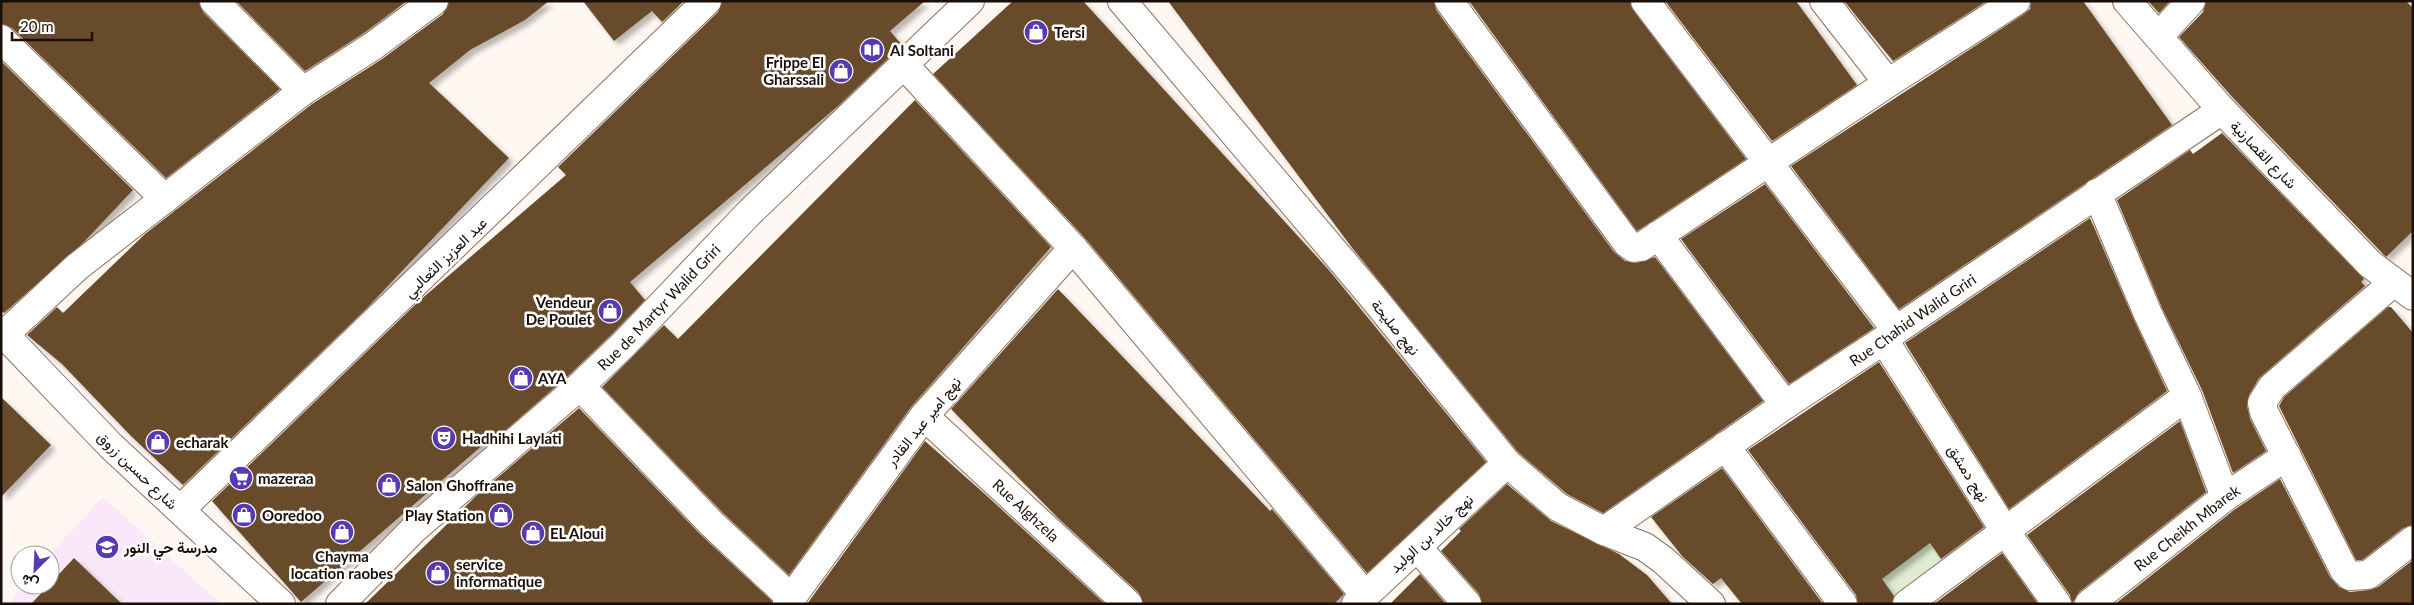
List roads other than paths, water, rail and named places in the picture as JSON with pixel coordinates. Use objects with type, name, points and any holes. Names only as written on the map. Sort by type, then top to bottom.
[{"type":"street","points":[[214,1],[303,90]]},
{"type":"street","points":[[3,333],[77,267],[303,90],[373,46],[434,1]]},
{"type":"street","name":"عبد العزيز الثعالبي","points":[[180,510],[538,167],[707,1]]},
{"type":"street","name":"Rue de Martyr Walid Griri","points":[[340,604],[414,529],[580,386],[623,345],[749,213],[905,66],[970,1]]},
{"type":"street","name":"نهج صليحة","points":[[1122,1],[1371,295],[1506,463],[1558,506],[1604,531],[1651,551],[1692,585],[1711,604]]},
{"type":"street","points":[[1449,1],[1627,243],[1634,248],[1641,247],[1888,83],[2016,1]]},
{"type":"street","name":"نهج دمشق","points":[[1645,1],[1768,162],[1890,335],[2005,531],[2057,604]]},
{"type":"street","points":[[1824,1],[1888,83]]},
{"type":"street","name":"شارع القصارنية","points":[[2127,1],[2222,110],[2370,264],[2403,289]]},
{"type":"street","points":[[2159,36],[2191,1]]},
{"type":"street","points":[[1,39],[165,199]]},
{"type":"street","points":[[905,66],[1072,248],[1360,600]]},
{"type":"street","name":"Rue Chahid Walid Griri","points":[[1604,531],[1725,446],[2222,110]]},
{"type":"street","points":[[2098,193],[2148,314],[2188,396],[2225,496]]},
{"type":"street","points":[[1658,236],[1786,405]]},
{"type":"street","name":"نهج امير عبد القادر","points":[[789,601],[836,533],[924,416],[1072,248]]},
{"type":"street","points":[[2403,289],[2265,396],[2262,403],[2264,412],[2344,570],[2350,576],[2368,575],[2413,540]]},
{"type":"street","name":"شارع حسين زروق","points":[[3,333],[111,446],[281,604]]},
{"type":"street","points":[[580,386],[712,524],[789,601]]},
{"type":"street","points":[[1907,604],[2188,396]]},
{"type":"street","name":"Rue Alghzela","points":[[924,416],[1128,604]]},
{"type":"street","points":[[1725,446],[1843,604]]},
{"type":"street","name":"Rue Cheikh Mbarek","points":[[2089,604],[2225,496],[2287,456]]},
{"type":"street","name":"نهج خالد بن الوليد","points":[[1360,600],[1506,463]]},
{"type":"street","points":[[1417,547],[1467,604]]},
{"type":"place","name":"Tersi","points":[[1036,32]]},
{"type":"place","name":"Al Soltani","points":[[872,50]]},
{"type":"place","name":"Frippe El Gharssali","points":[[841,71]]},
{"type":"place","name":"Vendeur De Poulet","points":[[610,311]]},
{"type":"place","name":"AYA","points":[[521,378]]},
{"type":"place","name":"Hadhihi Laylati","points":[[444,438]]},
{"type":"place","name":"echarak","points":[[158,442]]},
{"type":"place","name":"mazeraa","points":[[241,478]]},
{"type":"place","name":"Salon Ghoffrane","points":[[389,485]]},
{"type":"place","name":"Ooredoo","points":[[244,515]]},
{"type":"place","name":"Play Station","points":[[501,515]]},
{"type":"place","name":"Chayma location raobes","points":[[342,532]]},
{"type":"place","name":"EL Aloui","points":[[533,533]]},
{"type":"place","name":"مدرسة حي النور","points":[[107,547]]},
{"type":"place","name":"service informatique","points":[[438,573]]}]
